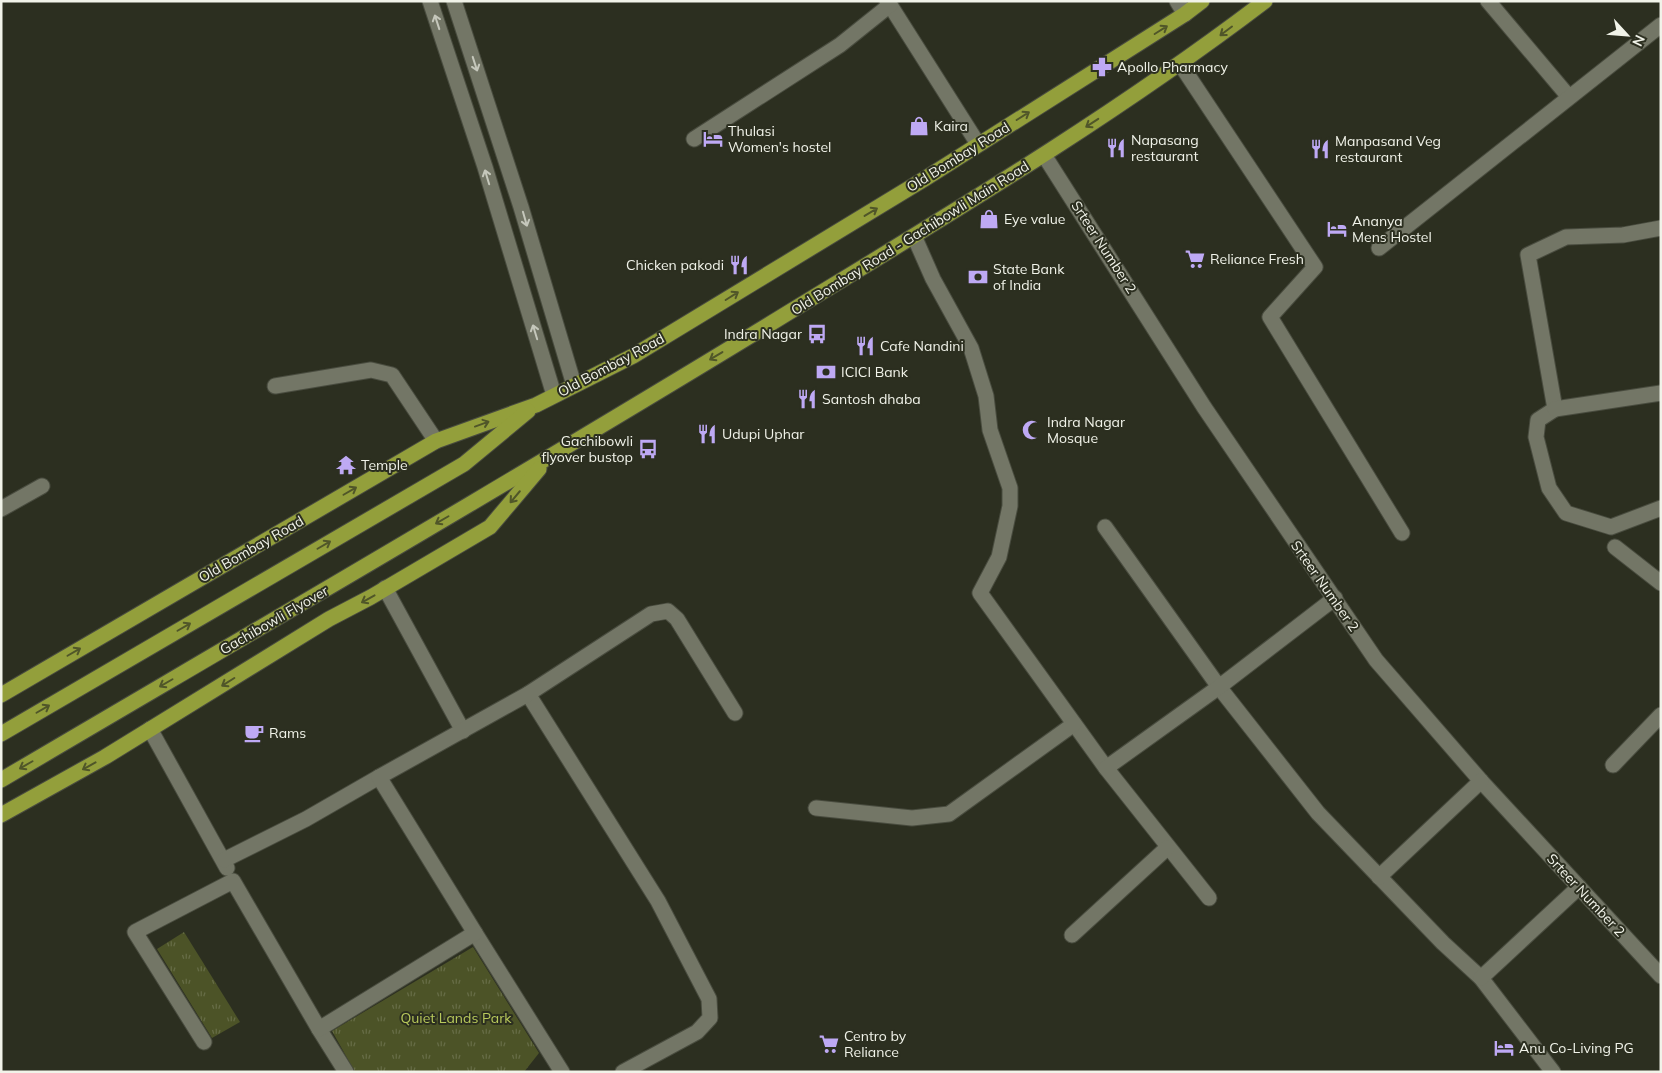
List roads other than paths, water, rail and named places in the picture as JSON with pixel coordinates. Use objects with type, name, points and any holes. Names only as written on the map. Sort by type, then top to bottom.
[{"type":"main road","name":"Old Bombay Road","points":[[1,695],[436,441],[536,405],[633,356],[926,178],[1185,14],[1202,1]]},
{"type":"main road","name":"Old Bombay Road - Gachibowli Main Road","points":[[546,460],[1044,155],[1181,65],[1265,1]]},
{"type":"main road","points":[[1,734],[464,464],[536,405]]},
{"type":"main road","name":"Gachibowli Flyover","points":[[1,780],[546,460]]},
{"type":"main road","points":[[1,815],[150,729],[329,619],[490,527],[546,460]]},
{"type":"street","points":[[430,1],[554,395]]},
{"type":"street","points":[[454,1],[540,271],[574,385]]},
{"type":"street","points":[[1177,1],[1185,14]]},
{"type":"street","points":[[1488,1],[1570,97]]},
{"type":"street","points":[[694,139],[840,45],[888,3],[978,144]]},
{"type":"street","points":[[1379,248],[1661,24]]},
{"type":"street","points":[[1181,65],[1315,267],[1270,317],[1402,533]]},
{"type":"street","name":"Srteer Number 2","points":[[1044,155],[1204,407],[1316,574],[1336,598],[1376,660],[1481,781],[1661,976]]},
{"type":"street","points":[[1555,409],[1528,255],[1566,237],[1622,235],[1661,228]]},
{"type":"street","points":[[914,236],[933,279],[971,348],[986,396],[990,430],[1010,488],[1010,506],[998,558],[980,593],[1106,768],[1167,848],[1209,898]]},
{"type":"street","points":[[518,279],[540,271]]},
{"type":"street","points":[[544,362],[566,355]]},
{"type":"street","points":[[275,386],[372,370],[392,375],[436,441]]},
{"type":"street","points":[[1661,392],[1555,409],[1538,420],[1536,438],[1549,488],[1566,513],[1611,527],[1661,508]]},
{"type":"street","points":[[1,509],[42,486]]},
{"type":"street","points":[[1105,527],[1219,687],[1318,813],[1443,943],[1481,978],[1553,1072]]},
{"type":"street","points":[[1615,547],[1661,583]]},
{"type":"street","points":[[386,588],[463,731]]},
{"type":"street","points":[[1106,768],[1219,687],[1336,598]]},
{"type":"street","points":[[224,860],[306,819],[528,694],[652,614],[668,611],[677,619],[735,713]]},
{"type":"street","points":[[528,694],[658,901],[709,999],[710,1018],[697,1032],[623,1072]]},
{"type":"street","points":[[1613,765],[1661,715]]},
{"type":"street","points":[[816,808],[912,818],[949,814],[1074,724]]},
{"type":"street","points":[[150,729],[224,860],[233,881],[346,1072]]},
{"type":"street","points":[[378,777],[562,1072]]},
{"type":"street","points":[[1379,877],[1481,781]]},
{"type":"street","points":[[1072,935],[1167,848]]},
{"type":"street","points":[[204,1042],[135,932],[233,881]]},
{"type":"street","points":[[1481,978],[1579,888]]},
{"type":"street","points":[[319,1029],[475,933]]},
{"type":"place","name":"Apollo Pharmacy","points":[[1102,67]]},
{"type":"place","name":"Kaira","points":[[919,126]]},
{"type":"place","name":"Thulasi Women's hostel","points":[[713,139]]},
{"type":"place","name":"Napasang restaurant","points":[[1116,148]]},
{"type":"place","name":"Manpasand Veg restaurant","points":[[1320,149]]},
{"type":"place","name":"Eye value","points":[[989,219]]},
{"type":"place","name":"Ananya Mens Hostel","points":[[1337,229]]},
{"type":"place","name":"Reliance Fresh","points":[[1195,259]]},
{"type":"place","name":"Chicken pakodi","points":[[739,265]]},
{"type":"place","name":"State Bank of India","points":[[978,277]]},
{"type":"place","name":"Indra Nagar","points":[[817,334]]},
{"type":"place","name":"Cafe Nandini","points":[[865,346]]},
{"type":"place","name":"ICICI Bank","points":[[826,372]]},
{"type":"place","name":"Santosh dhaba","points":[[807,399]]},
{"type":"place","name":"Indra Nagar Mosque","points":[[1032,430]]},
{"type":"place","name":"Udupi Uphar","points":[[707,434]]},
{"type":"place","name":"Gachibowli flyover bustop","points":[[648,449]]},
{"type":"place","name":"Temple","points":[[346,465]]},
{"type":"place","name":"Rams","points":[[254,733]]},
{"type":"place","name":"Centro by Reliance","points":[[829,1044]]},
{"type":"place","name":"Anu Co-Living PG","points":[[1504,1048]]},
{"type":"park label","name":"Quiet Lands Park","points":[[456,1018]]}]
